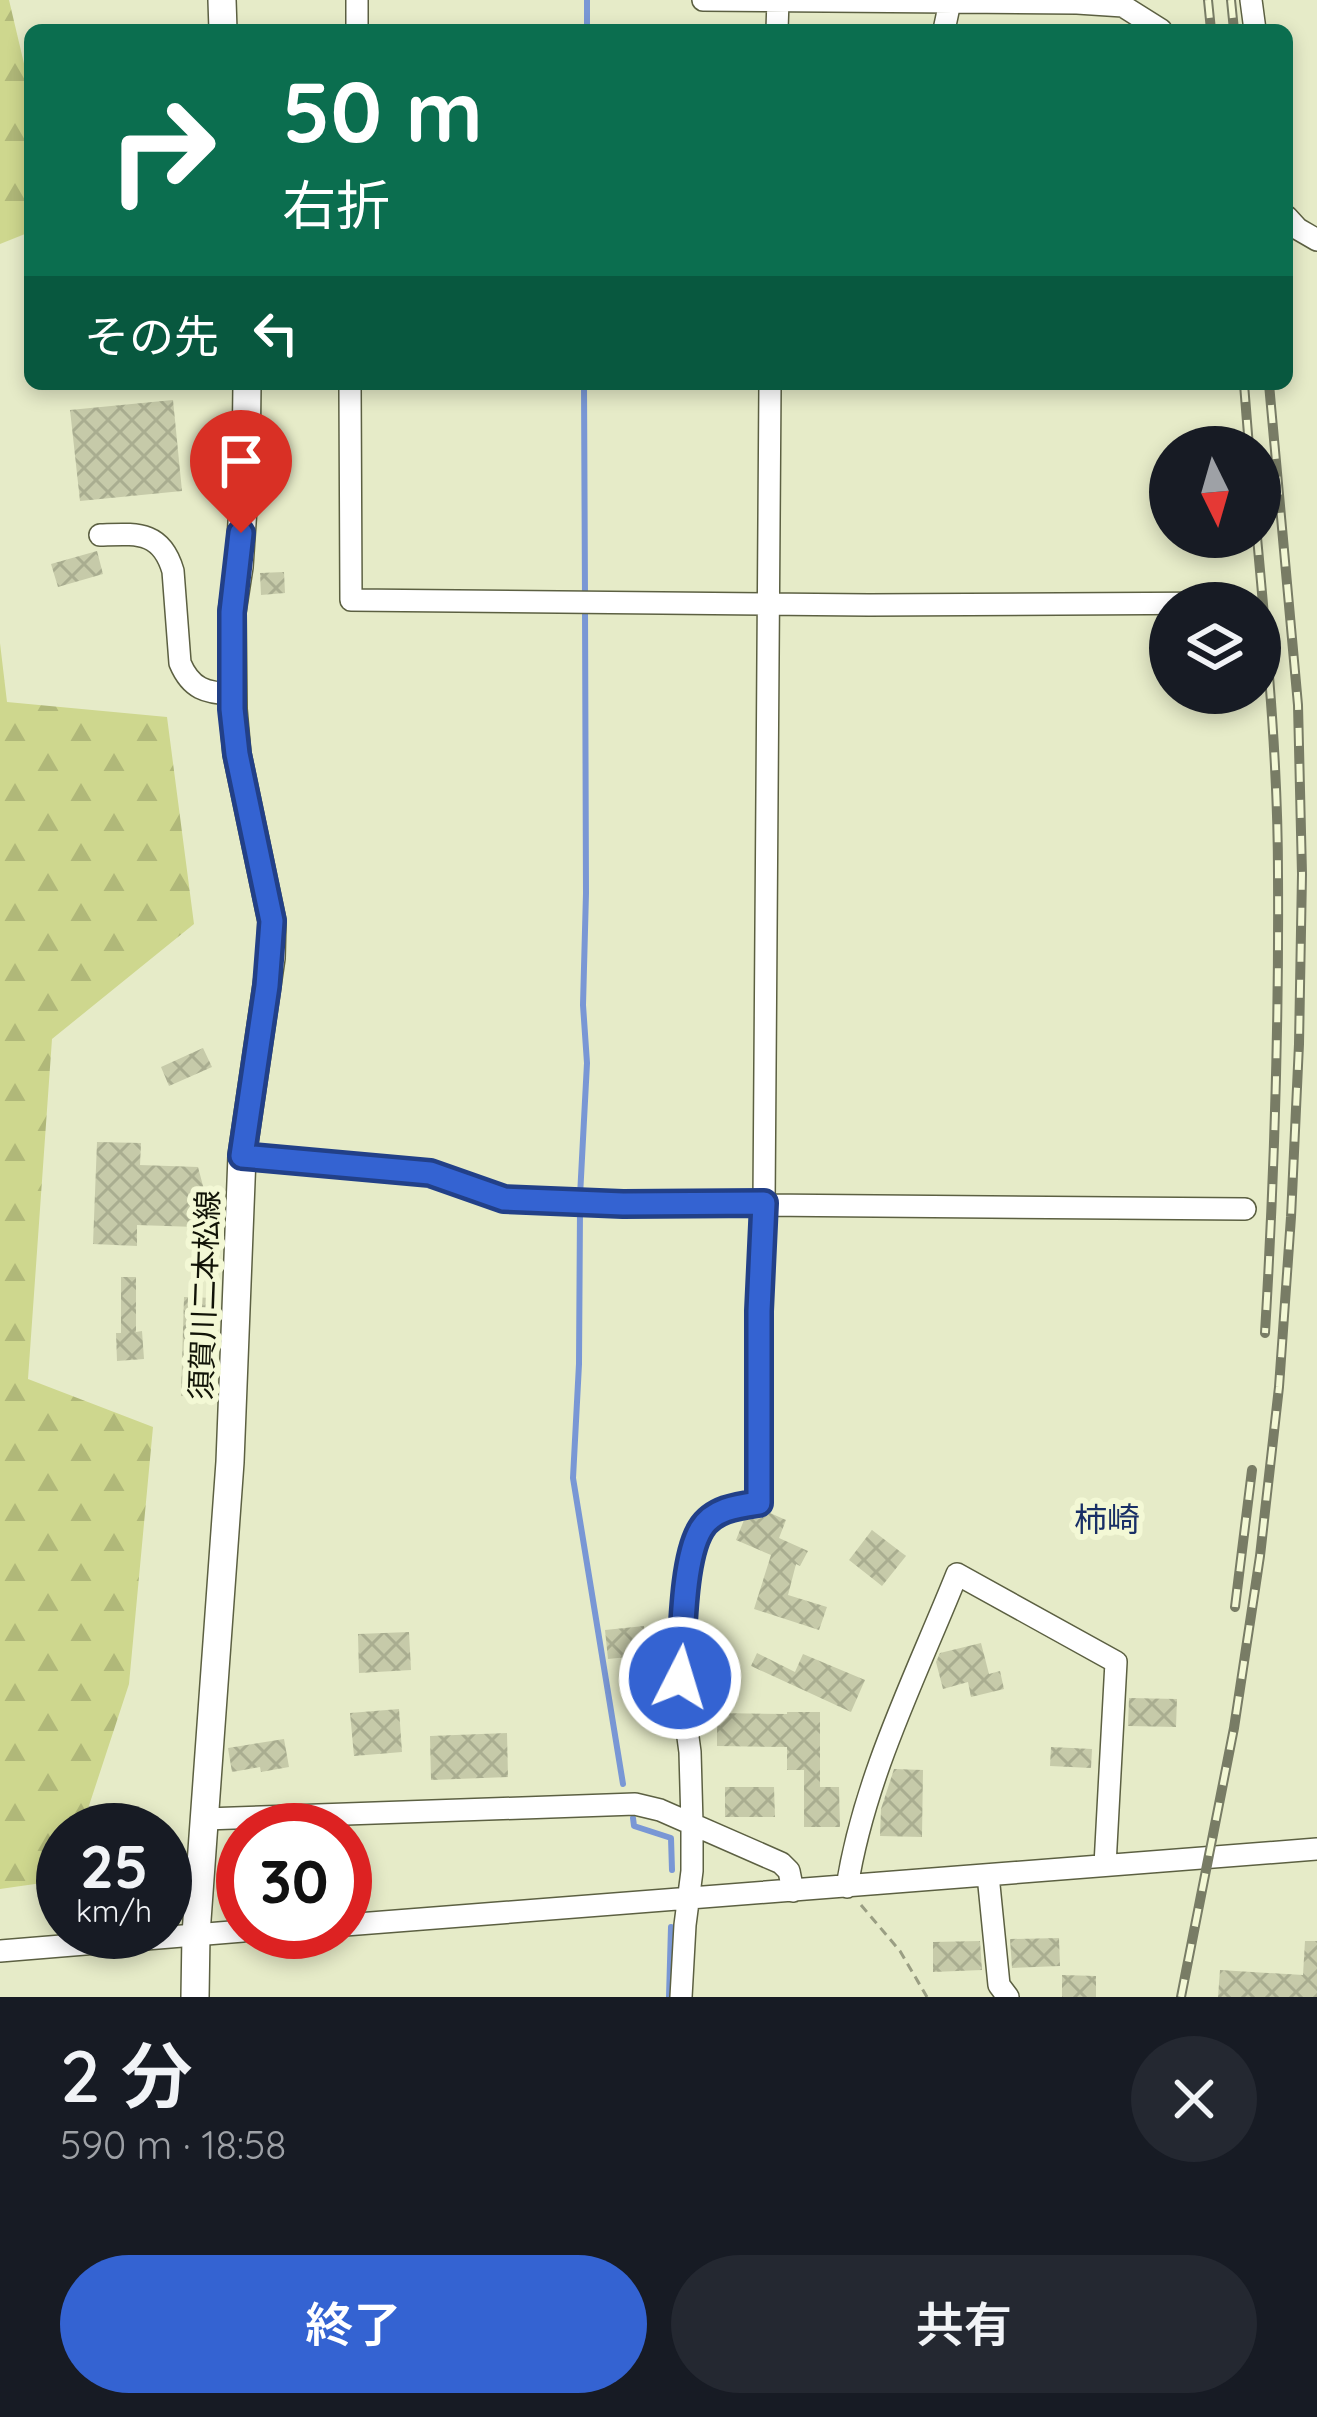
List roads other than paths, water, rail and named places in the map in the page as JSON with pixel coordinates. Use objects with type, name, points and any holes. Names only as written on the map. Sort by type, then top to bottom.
[{"type":"main road","name":"須賀川二本松線","points":[[195,1997],[228,1506],[242,1156],[272,921],[237,754],[232,694],[232,612],[246,464],[247,390]]},
{"type":"street","points":[[703,0],[1077,3],[1123,6],[1155,24]]},
{"type":"street","points":[[350,390],[351,600],[1149,603]]},
{"type":"street","points":[[681,1997],[692,1823],[690,1752],[680,1678],[691,1556],[702,1526],[728,1508],[759,1503],[770,390]]},
{"type":"street","points":[[100,535],[139,534],[157,540],[173,571],[180,663],[185,674],[193,686],[232,694]]},
{"type":"street","points":[[242,1156],[430,1173],[504,1199],[1245,1209]]},
{"type":"street","points":[[853,1886],[872,1784],[957,1574],[1116,1662],[1105,1865]]},
{"type":"street","points":[[205,1819],[635,1804],[692,1823],[781,1863],[789,1871],[793,1891]]},
{"type":"street","points":[[372,1923],[1317,1849]]},
{"type":"street","points":[[988,1875],[999,1985],[1008,1997]]},
{"type":"street","points":[[0,1951],[216,1933]]},
{"type":"waterway","points":[[587,0],[587,24]]},
{"type":"waterway","points":[[584,390],[585,597]]},
{"type":"waterway","points":[[580,1196],[587,1063],[583,1005],[585,610]]},
{"type":"waterway","points":[[580,1210],[573,1478],[623,1784]]},
{"type":"waterway","points":[[633,1818],[634,1826],[671,1838],[672,1870]]},
{"type":"waterway","points":[[669,1997],[671,1927]]},
{"type":"railway","points":[[1208,0],[1210,24]]},
{"type":"railway","points":[[1231,0],[1233,24]]},
{"type":"railway","points":[[1244,390],[1247,426]]},
{"type":"railway","points":[[1181,1997],[1234,1728],[1260,1556],[1291,1217],[1302,874],[1298,705],[1270,390]]},
{"type":"railway","points":[[1259,558],[1274,748],[1278,875],[1265,1333]]},
{"type":"railway","points":[[1235,1607],[1252,1470]]},
{"type":"district","name":"柿崎","points":[[1107,1518]]}]
